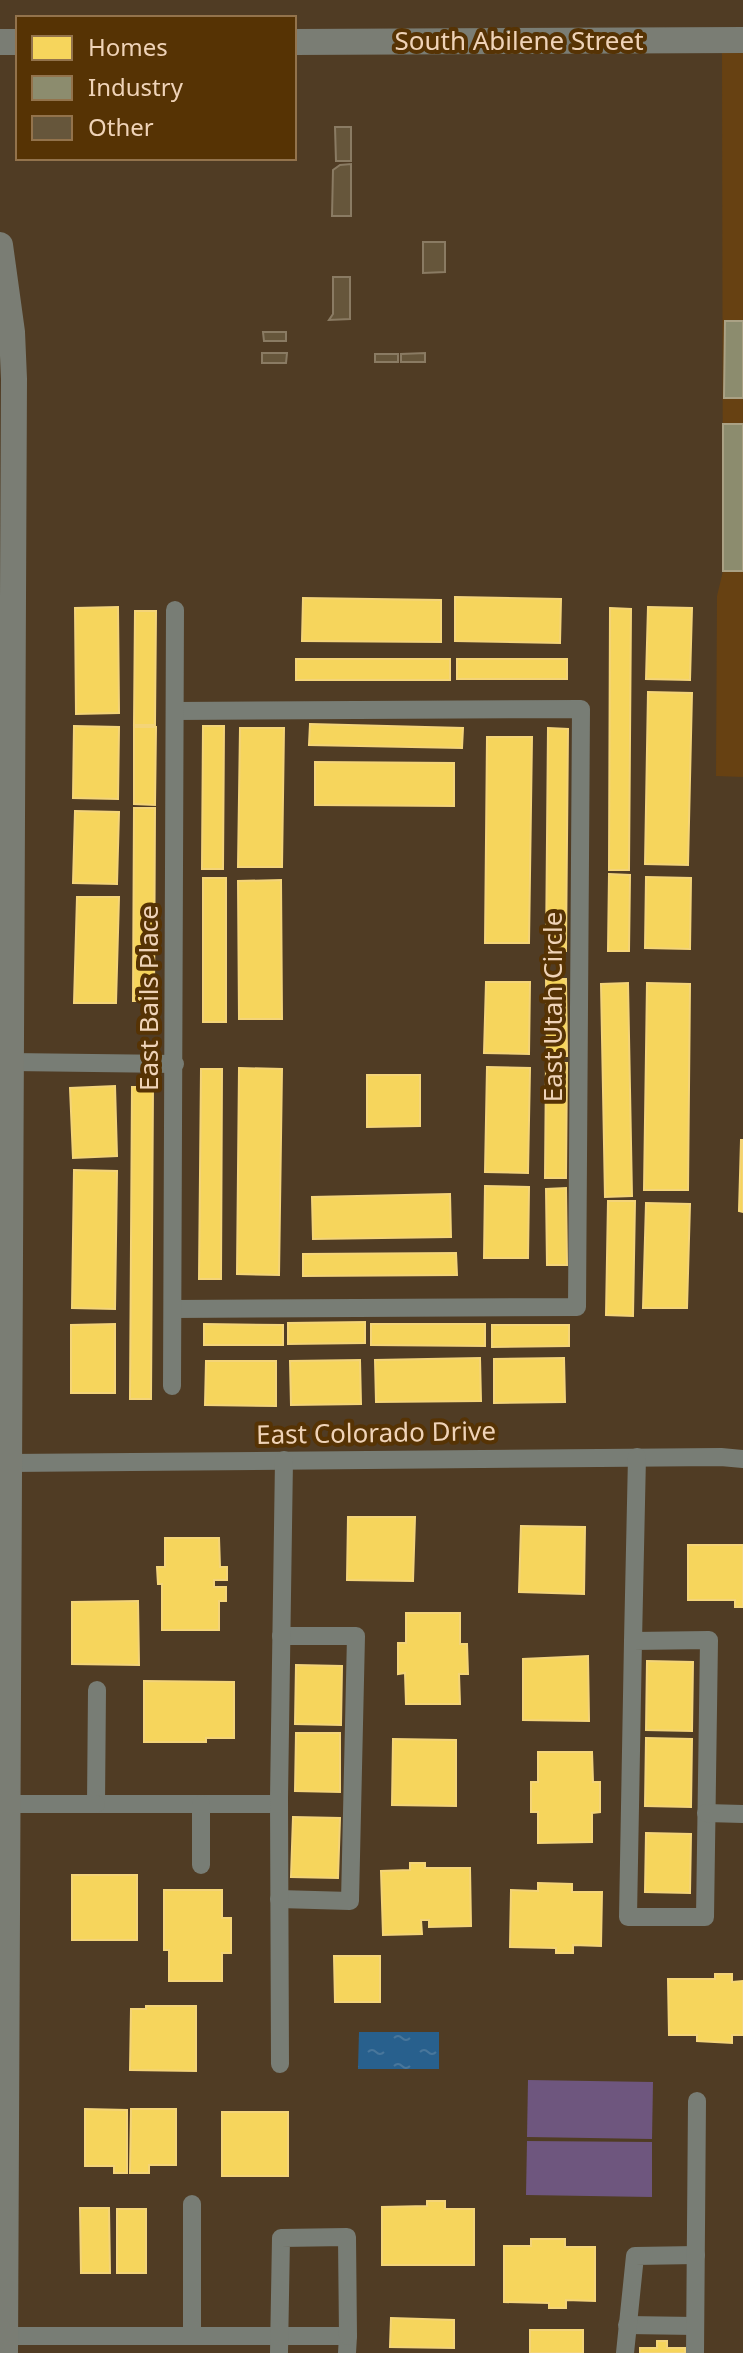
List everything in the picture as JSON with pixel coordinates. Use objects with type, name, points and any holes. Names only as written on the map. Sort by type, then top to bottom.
[{"type":"street","name":"South Abilene Street","points":[[296,42],[743,40]]},
{"type":"street","points":[[0,245],[12,332],[14,379],[6,776],[11,1062],[5,2345],[88,2345],[192,2335],[279,2344],[348,2345],[347,2237],[281,2238],[279,2344]]},
{"type":"street","name":"East Bails Place","points":[[172,1386],[175,610]]},
{"type":"street","name":"East Utah Circle","points":[[174,1309],[577,1307],[581,725],[581,709],[175,711]]},
{"type":"street","points":[[11,1062],[175,1064]]},
{"type":"street","points":[[633,1641],[709,1640],[705,1917],[628,1917],[633,1641],[637,1457]]},
{"type":"street","name":"East Colorado Drive","points":[[9,1463],[637,1457],[743,1459]]},
{"type":"street","points":[[280,2064],[279,1804],[284,1460]]},
{"type":"street","points":[[279,1899],[350,1901],[356,1636],[281,1636]]},
{"type":"street","points":[[96,1804],[97,1690]]},
{"type":"street","points":[[8,1804],[279,1804]]},
{"type":"street","points":[[201,1804],[201,1865]]},
{"type":"street","points":[[706,1813],[743,1814]]},
{"type":"street","points":[[695,2353],[697,2101]]},
{"type":"street","points":[[192,2204],[192,2335]]},
{"type":"street","points":[[625,2353],[635,2256],[696,2255]]},
{"type":"street","points":[[627,2325],[695,2326]]},
{"type":"shaded area","points":[[722,53],[743,53],[743,777],[716,776],[717,596],[723,571]]},
{"type":"shaded area","points":[[528,2080],[653,2082],[652,2139],[527,2137]]},
{"type":"shaded area","points":[[527,2141],[652,2142],[652,2197],[526,2195]]},
{"type":"water","points":[[359,2032],[439,2032],[439,2069],[358,2069]]},
{"type":"building: Homes","points":[[455,597],[561,599],[560,643],[455,641]]},
{"type":"building: Homes","points":[[303,598],[441,600],[441,642],[302,641]]},
{"type":"building: Homes","points":[[118,607],[119,713],[76,714],[75,608]]},
{"type":"building: Homes","points":[[648,607],[692,608],[690,680],[646,679]]},
{"type":"building: Homes","points":[[610,608],[631,609],[629,870],[609,870]]},
{"type":"building: Homes","points":[[135,611],[156,611],[155,725],[134,725]]},
{"type":"building: Homes","points":[[296,659],[450,659],[450,680],[296,680]]},
{"type":"building: Homes","points":[[457,659],[567,659],[567,679],[457,679]]},
{"type":"building: Homes","points":[[648,692],[692,693],[688,865],[645,864]]},
{"type":"building: Homes","points":[[310,724],[463,728],[462,748],[309,745]]},
{"type":"building: Homes","points":[[74,726],[119,727],[118,799],[73,798]]},
{"type":"building: Homes","points":[[203,726],[224,726],[223,869],[202,869]]},
{"type":"building: Homes","points":[[134,727],[156,727],[155,805],[134,804]]},
{"type":"building: Homes","points":[[240,728],[284,728],[282,867],[238,867]]},
{"type":"building: Homes","points":[[548,728],[568,729],[566,951],[546,951]]},
{"type":"building: Homes","points":[[487,737],[532,737],[529,943],[485,943]]},
{"type":"building: Homes","points":[[315,762],[454,763],[454,806],[315,805]]},
{"type":"building: Homes","points":[[134,808],[155,808],[154,1001],[133,1001]]},
{"type":"building: Homes","points":[[75,811],[119,812],[117,884],[73,883]]},
{"type":"building: Homes","points":[[609,874],[630,875],[629,951],[608,951]]},
{"type":"building: Homes","points":[[646,877],[691,878],[690,949],[645,948]]},
{"type":"building: Homes","points":[[203,878],[226,878],[226,1022],[203,1022]]},
{"type":"building: Homes","points":[[281,880],[282,1019],[239,1019],[238,881]]},
{"type":"building: Homes","points":[[77,897],[119,897],[116,1003],[74,1003]]},
{"type":"building: Homes","points":[[546,979],[566,979],[567,1056],[547,1056]]},
{"type":"building: Homes","points":[[486,982],[530,982],[529,1054],[484,1053]]},
{"type":"building: Homes","points":[[628,983],[632,1196],[605,1197],[601,984]]},
{"type":"building: Homes","points":[[647,983],[690,984],[688,1190],[644,1190]]},
{"type":"building: Homes","points":[[546,1063],[567,1063],[566,1178],[545,1178]]},
{"type":"building: Homes","points":[[487,1067],[530,1068],[528,1173],[485,1172]]},
{"type":"building: Homes","points":[[239,1068],[282,1069],[279,1275],[237,1274]]},
{"type":"building: Homes","points":[[201,1069],[222,1069],[221,1279],[199,1279]]},
{"type":"building: Homes","points":[[367,1075],[420,1075],[420,1126],[367,1127]]},
{"type":"building: Homes","points":[[115,1086],[117,1156],[73,1158],[70,1088]]},
{"type":"building: Homes","points":[[132,1087],[153,1087],[151,1399],[130,1399]]},
{"type":"building: Homes","points":[[743,1140],[743,1212],[739,1211]]},
{"type":"building: Homes","points":[[74,1170],[117,1171],[115,1309],[72,1308]]},
{"type":"building: Homes","points":[[485,1186],[529,1187],[528,1258],[484,1258]]},
{"type":"building: Homes","points":[[566,1188],[567,1265],[547,1265],[546,1189]]},
{"type":"building: Homes","points":[[450,1194],[451,1237],[313,1239],[312,1197]]},
{"type":"building: Homes","points":[[608,1201],[635,1201],[633,1316],[606,1315]]},
{"type":"building: Homes","points":[[646,1203],[690,1204],[687,1308],[643,1308]]},
{"type":"building: Homes","points":[[456,1253],[457,1275],[303,1276],[303,1254]]},
{"type":"building: Homes","points":[[365,1322],[365,1343],[288,1344],[288,1323]]},
{"type":"building: Homes","points":[[115,1324],[115,1393],[71,1393],[71,1325]]},
{"type":"building: Homes","points":[[204,1324],[283,1325],[283,1345],[204,1345]]},
{"type":"building: Homes","points":[[371,1324],[485,1324],[485,1346],[371,1345]]},
{"type":"building: Homes","points":[[492,1325],[569,1325],[569,1346],[492,1347]]},
{"type":"building: Homes","points":[[480,1358],[481,1401],[376,1402],[375,1360]]},
{"type":"building: Homes","points":[[564,1358],[565,1402],[494,1403],[494,1359]]},
{"type":"building: Homes","points":[[360,1360],[361,1404],[291,1405],[290,1361]]},
{"type":"building: Homes","points":[[206,1361],[276,1361],[276,1406],[205,1405]]},
{"type":"building: Homes","points":[[348,1517],[415,1517],[413,1581],[347,1580]]},
{"type":"building: Homes","points":[[521,1526],[585,1527],[584,1594],[519,1592]]},
{"type":"building: Homes","points":[[165,1538],[219,1538],[220,1567],[227,1567],[227,1580],[214,1580],[214,1587],[226,1587],[226,1601],[219,1601],[219,1630],[162,1630],[162,1584],[158,1584],[157,1567],[165,1567]]},
{"type":"building: Homes","points":[[688,1545],[743,1545],[743,1607],[735,1607],[735,1600],[688,1600]]},
{"type":"building: Homes","points":[[138,1601],[139,1665],[72,1664],[72,1602]]},
{"type":"building: Homes","points":[[406,1613],[460,1613],[460,1644],[467,1644],[468,1674],[459,1674],[460,1704],[406,1704],[405,1673],[398,1674],[398,1643],[406,1643]]},
{"type":"building: Homes","points":[[588,1656],[589,1721],[523,1720],[523,1659]]},
{"type":"building: Homes","points":[[647,1661],[693,1662],[692,1731],[646,1730]]},
{"type":"building: Homes","points":[[296,1665],[342,1666],[341,1725],[295,1724]]},
{"type":"building: Homes","points":[[144,1681],[234,1682],[234,1738],[206,1738],[206,1742],[144,1742]]},
{"type":"building: Homes","points":[[296,1733],[340,1733],[340,1792],[295,1791]]},
{"type":"building: Homes","points":[[646,1738],[692,1739],[691,1807],[645,1806]]},
{"type":"building: Homes","points":[[393,1739],[456,1740],[456,1806],[392,1805]]},
{"type":"building: Homes","points":[[538,1752],[592,1752],[593,1782],[600,1782],[600,1812],[592,1813],[592,1842],[538,1843],[538,1812],[531,1812],[531,1782],[538,1782]]},
{"type":"building: Homes","points":[[293,1817],[340,1818],[338,1878],[291,1877]]},
{"type":"building: Homes","points":[[646,1833],[691,1834],[690,1893],[645,1892]]},
{"type":"building: Homes","points":[[410,1863],[425,1863],[425,1868],[470,1868],[471,1926],[429,1927],[429,1920],[421,1920],[422,1934],[383,1935],[381,1871],[410,1870]]},
{"type":"building: Homes","points":[[72,1875],[137,1875],[137,1940],[72,1940]]},
{"type":"building: Homes","points":[[538,1883],[572,1884],[572,1892],[602,1892],[601,1946],[573,1945],[573,1953],[556,1953],[556,1948],[510,1947],[511,1890],[538,1891]]},
{"type":"building: Homes","points":[[164,1890],[222,1890],[222,1918],[231,1918],[231,1953],[222,1953],[222,1981],[169,1981],[169,1950],[164,1950]]},
{"type":"building: Homes","points":[[334,1956],[380,1956],[380,2002],[335,2002]]},
{"type":"building: Homes","points":[[715,1974],[732,1974],[732,1982],[743,1981],[743,2035],[732,2035],[732,2043],[697,2041],[697,2035],[669,2035],[668,1979],[715,1979]]},
{"type":"building: Homes","points":[[146,2006],[196,2006],[196,2071],[130,2070],[131,2009],[146,2009]]},
{"type":"building: Homes","points":[[85,2109],[127,2110],[127,2173],[114,2173],[114,2166],[85,2166]]},
{"type":"building: Homes","points":[[131,2109],[176,2109],[176,2165],[149,2165],[149,2173],[130,2173]]},
{"type":"building: Homes","points":[[222,2112],[288,2112],[288,2176],[222,2176]]},
{"type":"building: Homes","points":[[427,2201],[445,2201],[445,2209],[474,2209],[474,2265],[382,2265],[382,2207],[427,2206]]},
{"type":"building: Homes","points":[[80,2208],[109,2208],[110,2273],[81,2273]]},
{"type":"building: Homes","points":[[117,2209],[146,2209],[146,2273],[117,2273]]},
{"type":"building: Homes","points":[[531,2239],[565,2239],[565,2247],[595,2247],[595,2301],[566,2300],[566,2308],[549,2308],[549,2303],[504,2302],[504,2246],[531,2246]]},
{"type":"building: Homes","points":[[391,2318],[454,2320],[454,2348],[390,2347]]},
{"type":"building: Homes","points":[[530,2330],[583,2330],[583,2353],[530,2353]]},
{"type":"building: Homes","points":[[657,2341],[667,2341],[667,2348],[685,2348],[685,2353],[640,2353],[640,2348],[657,2348]]},
{"type":"building: Industry","points":[[725,321],[743,321],[743,398],[724,398]]},
{"type":"building: Industry","points":[[723,424],[743,424],[743,571],[723,571]]},
{"type":"building: Other","points":[[335,127],[351,127],[351,161],[336,161]]},
{"type":"building: Other","points":[[351,164],[351,216],[332,216],[333,170],[340,165]]},
{"type":"building: Other","points":[[423,242],[445,242],[445,272],[423,273]]},
{"type":"building: Other","points":[[333,277],[350,277],[350,319],[329,320],[333,314]]},
{"type":"building: Other","points":[[263,332],[286,332],[286,341],[264,341]]},
{"type":"building: Other","points":[[262,353],[287,353],[286,363],[262,363]]},
{"type":"building: Other","points":[[425,353],[425,362],[401,362],[401,354]]},
{"type":"building: Other","points":[[375,354],[398,354],[398,362],[375,362]]}]
